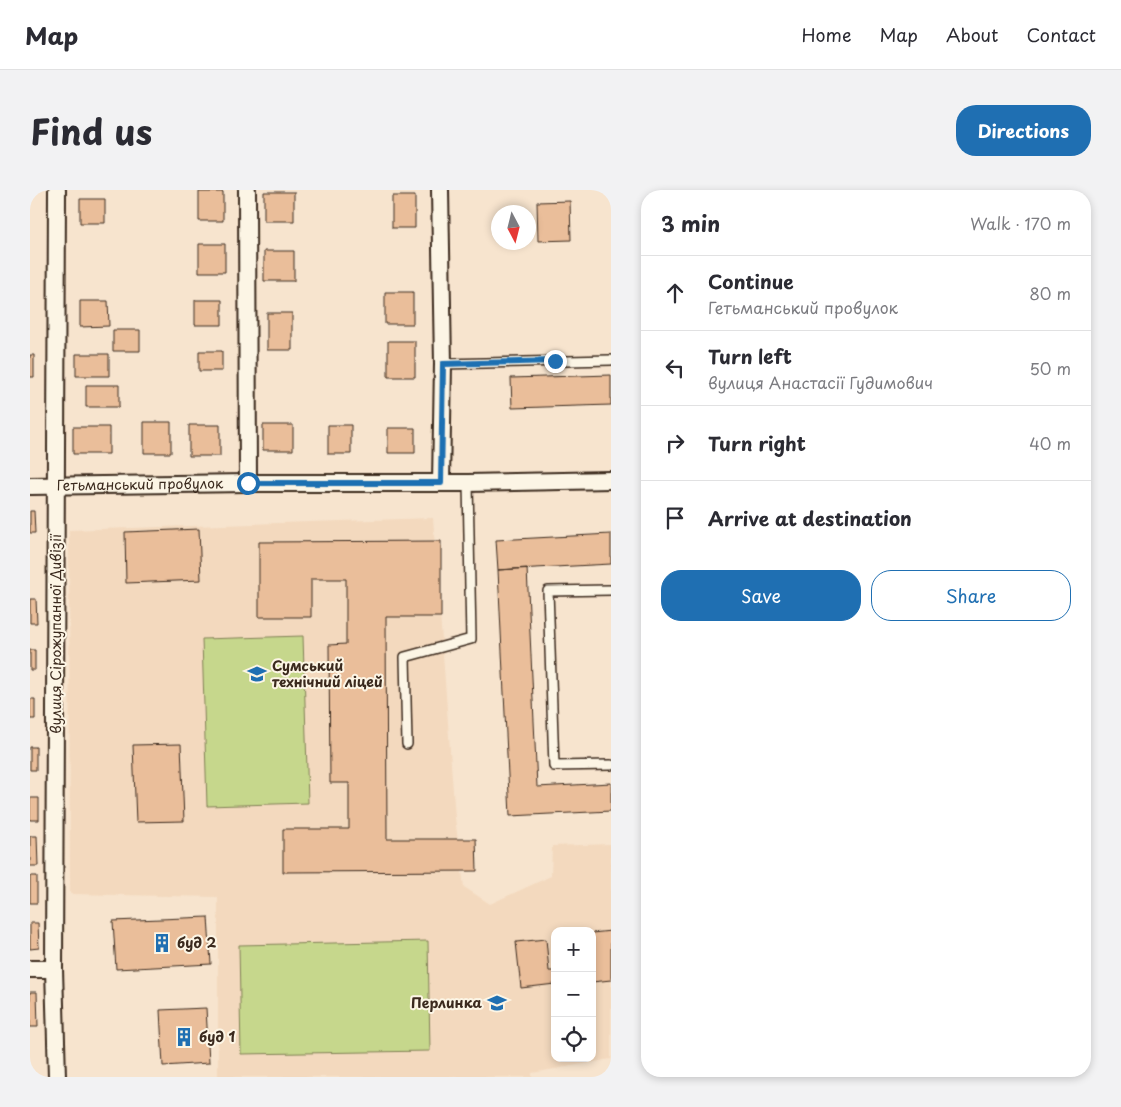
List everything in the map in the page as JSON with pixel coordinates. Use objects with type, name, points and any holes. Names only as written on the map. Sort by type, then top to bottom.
[{"type":"street","name":"вулиця Сірожупанної Дивізії","points":[[57,190],[54,969],[57,1077]]},
{"type":"street","points":[[246,190],[248,483]]},
{"type":"street","points":[[440,190],[443,364],[441,483]]},
{"type":"street","name":"Гетьманський провулок","points":[[30,486],[248,483],[468,483],[611,480]]},
{"type":"street","points":[[30,969],[54,969]]},
{"type":"lane","points":[[443,364],[611,360]]},
{"type":"lane","points":[[407,744],[405,657],[471,640],[468,483]]},
{"type":"lane","points":[[611,590],[548,591],[554,766],[611,765]]},
{"type":"shaded area","name":"Сумський технічний ліцей","points":[[433,518],[455,818],[464,887],[490,904],[551,876],[552,846],[611,844],[611,1059],[596,1062],[596,927],[551,927],[551,1062],[594,1062],[532,1073],[532,1077],[218,1077],[218,897],[70,894],[69,530]]},
{"type":"green space","points":[[303,636],[308,803],[207,806],[202,639]]},
{"type":"green space","points":[[428,941],[430,1051],[241,1054],[239,945]]},
{"type":"building","points":[[199,192],[223,192],[223,221],[199,221]]},
{"type":"building","points":[[264,192],[294,192],[294,221],[264,221]]},
{"type":"building","points":[[392,196],[415,196],[415,228],[392,228]]},
{"type":"building","points":[[80,199],[105,199],[105,223],[80,223]]},
{"type":"building","points":[[570,201],[571,240],[538,241],[537,202]]},
{"type":"building","points":[[199,244],[225,244],[225,272],[199,272]]},
{"type":"building","points":[[264,251],[294,251],[294,281],[264,281]]},
{"type":"building","points":[[385,292],[413,292],[413,324],[385,324]]},
{"type":"building","points":[[195,300],[222,300],[222,325],[195,325]]},
{"type":"building","points":[[80,301],[108,301],[109,326],[80,327]]},
{"type":"building","points":[[267,313],[292,313],[292,350],[267,350]]},
{"type":"building","points":[[113,330],[140,330],[140,351],[113,351]]},
{"type":"building","points":[[388,341],[415,341],[415,377],[388,377]]},
{"type":"building","points":[[199,351],[222,351],[222,371],[199,371]]},
{"type":"building","points":[[76,354],[109,354],[109,376],[76,376]]},
{"type":"building","points":[[30,355],[34,355],[34,377],[30,377]]},
{"type":"building","points":[[611,375],[611,405],[512,408],[511,378]]},
{"type":"building","points":[[86,385],[119,385],[119,407],[86,407]]},
{"type":"building","points":[[144,422],[171,422],[171,453],[144,453]]},
{"type":"building","points":[[189,425],[220,425],[220,456],[189,456]]},
{"type":"building","points":[[263,425],[293,425],[293,450],[263,450]]},
{"type":"building","points":[[328,425],[351,425],[351,454],[328,454]]},
{"type":"building","points":[[73,427],[109,427],[109,454],[73,454]]},
{"type":"building","points":[[388,428],[415,428],[415,453],[388,453]]},
{"type":"building","points":[[30,511],[34,511],[35,533],[30,533]]},
{"type":"building","points":[[199,529],[201,580],[126,583],[125,532]]},
{"type":"building","points":[[611,534],[611,564],[498,570],[496,540]]},
{"type":"building","points":[[441,541],[441,617],[386,617],[387,839],[476,839],[477,871],[283,872],[283,829],[349,829],[349,783],[330,783],[329,645],[346,644],[346,579],[311,579],[311,617],[259,617],[259,542]]},
{"type":"building","points":[[527,568],[537,787],[611,783],[611,811],[510,816],[498,570]]},
{"type":"building","points":[[30,599],[36,599],[37,623],[30,623]]},
{"type":"building","points":[[30,650],[35,650],[35,670],[30,670]]},
{"type":"building","points":[[30,699],[35,699],[35,719],[30,719]]},
{"type":"building","points":[[181,744],[184,821],[136,822],[133,745]]},
{"type":"building","points":[[30,747],[36,747],[36,770],[30,770]]},
{"type":"building","points":[[30,798],[39,798],[39,820],[30,820]]},
{"type":"building","points":[[30,836],[37,836],[38,866],[30,866]]},
{"type":"building","points":[[30,876],[37,876],[37,903],[30,903]]},
{"type":"building","name":"буд 2","points":[[208,917],[211,964],[116,969],[113,921]]},
{"type":"building","points":[[30,923],[38,923],[39,948],[30,949]]},
{"type":"building","points":[[611,931],[611,980],[596,982],[596,933]]},
{"type":"building","points":[[546,939],[551,984],[521,988],[516,942]]},
{"type":"building","points":[[30,992],[37,992],[38,1027],[30,1027]]},
{"type":"building","name":"буд 1","points":[[206,1008],[209,1063],[163,1066],[160,1010]]},
{"type":"place","name":"Сумський технічний ліцей","points":[[257,674]]},
{"type":"place","name":"буд 2","points":[[162,943]]},
{"type":"place","name":"Перлинка","points":[[497,1003]]},
{"type":"place","name":"буд 1","points":[[184,1037]]},
{"type":"route","points":[[248,483],[441,483],[443,364],[555,361]]}]
